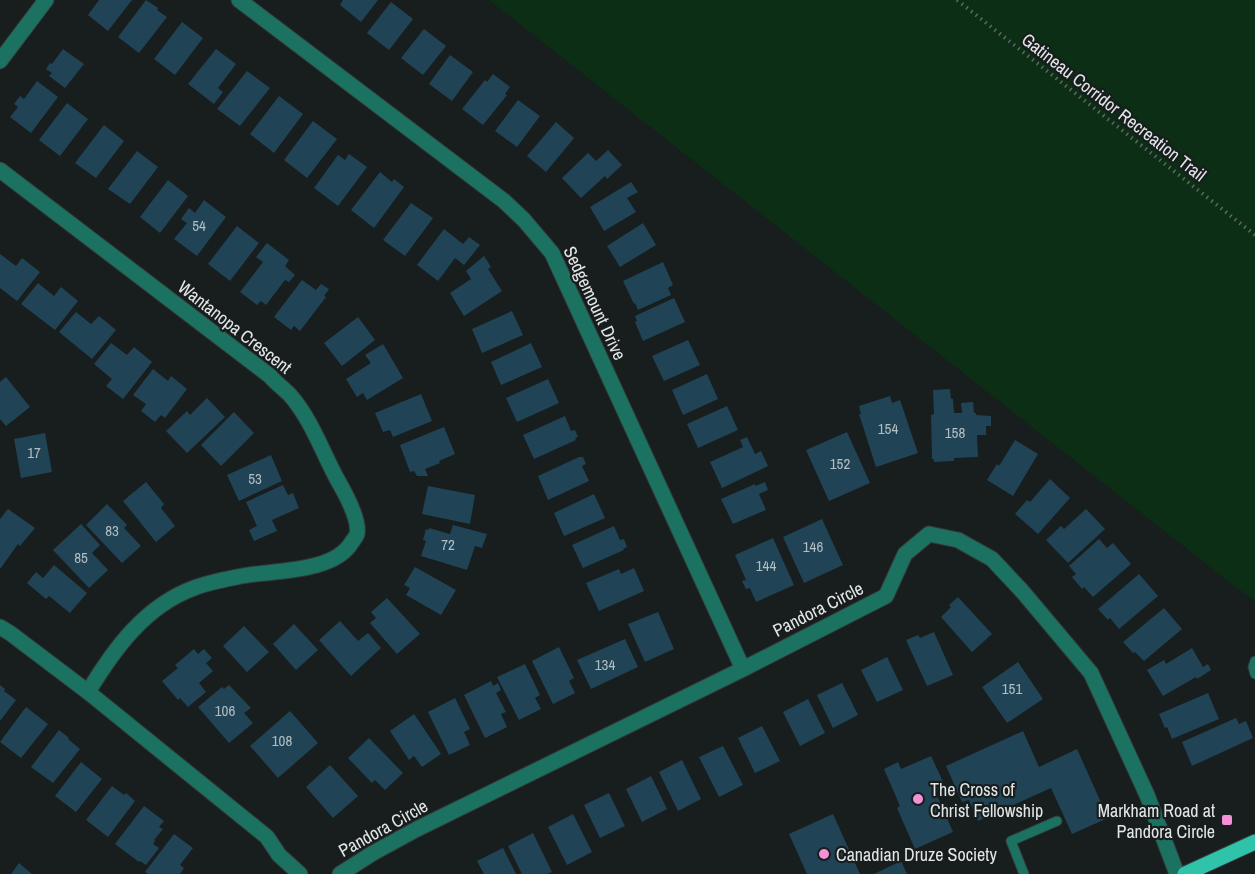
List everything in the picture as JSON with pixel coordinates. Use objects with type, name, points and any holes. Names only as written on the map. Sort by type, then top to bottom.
[{"type":"main road","points":[[1185,874],[1255,843]]},
{"type":"street","points":[[0,61],[46,0]]},
{"type":"street","name":"Sedgemount Drive","points":[[239,0],[504,201],[524,220],[552,253],[744,669]]},
{"type":"street","name":"Wantanopa Crescent","points":[[0,170],[270,376],[291,396],[313,430],[351,503],[356,524],[357,534],[349,547],[323,563],[305,568],[242,576],[194,588],[171,599],[151,612],[136,626],[107,661],[88,692]]},
{"type":"street","name":"Pandora Circle","points":[[340,874],[417,829],[744,669],[886,596],[905,554],[929,534],[958,540],[992,559],[1091,673],[1147,795],[1177,874]]},
{"type":"street","points":[[0,627],[88,692],[267,837],[279,855],[300,874]]},
{"type":"lane","points":[[1255,661],[1253,667],[1255,674]]},
{"type":"lane","points":[[1024,874],[1011,842],[1057,821]]},
{"type":"path","name":"Gatineau Corridor Recreation Trail","points":[[957,0],[1255,235]]},
{"type":"green space","points":[[489,0],[1255,0],[1255,601],[1229,582]]},
{"type":"building","points":[[99,0],[132,0],[108,31],[88,15]]},
{"type":"building","points":[[146,0],[167,17],[139,53],[118,37]]},
{"type":"building","points":[[343,0],[378,0],[361,22],[340,5]]},
{"type":"building","points":[[391,2],[413,19],[389,50],[367,33]]},
{"type":"building","points":[[182,22],[203,38],[175,75],[154,59]]},
{"type":"building","points":[[424,29],[446,46],[423,75],[401,58]]},
{"type":"building","points":[[63,49],[84,64],[65,88],[49,76],[52,73],[46,69]]},
{"type":"building","points":[[216,49],[236,64],[218,88],[223,92],[214,104],[188,84]]},
{"type":"building","points":[[450,55],[473,72],[452,101],[429,84]]},
{"type":"building","points":[[247,71],[270,88],[240,126],[217,109]]},
{"type":"building","points":[[493,74],[510,87],[505,94],[507,95],[483,125],[462,109],[485,80],[487,82]]},
{"type":"building","points":[[37,81],[58,97],[31,133],[10,117],[18,107],[14,104],[20,96],[24,99]]},
{"type":"building","points":[[279,96],[303,114],[274,153],[250,134]]},
{"type":"building","points":[[518,100],[540,116],[517,147],[495,131]]},
{"type":"building","points":[[67,103],[88,119],[60,156],[39,140]]},
{"type":"building","points":[[313,121],[337,139],[307,178],[284,160]]},
{"type":"building","points":[[556,122],[574,138],[546,172],[527,156]]},
{"type":"building","points":[[104,125],[124,141],[96,178],[75,163]]},
{"type":"building","points":[[608,150],[622,165],[607,179],[605,176],[581,198],[562,178],[588,153],[596,161]]},
{"type":"building","points":[[137,151],[158,167],[130,204],[108,189]]},
{"type":"building","points":[[349,154],[367,167],[338,206],[314,188],[338,155],[345,160]]},
{"type":"building","points":[[380,172],[392,182],[394,179],[404,187],[374,228],[351,210]]},
{"type":"building","points":[[168,180],[188,196],[160,233],[140,217]]},
{"type":"building","points":[[631,182],[638,192],[627,198],[636,212],[604,231],[590,207]]},
{"type":"building","points":[[204,200],[226,217],[197,256],[174,239],[187,223],[181,219],[189,208],[195,213]]},
{"type":"building","points":[[411,203],[433,218],[405,256],[383,240]]},
{"type":"building","points":[[643,223],[656,245],[620,267],[607,246]]},
{"type":"building","points":[[237,226],[259,243],[230,281],[208,264]]},
{"type":"building","points":[[444,229],[463,244],[469,237],[480,245],[464,265],[455,258],[438,281],[417,265]]},
{"type":"building","points":[[267,243],[289,260],[285,266],[295,275],[289,282],[285,280],[266,305],[261,301],[257,305],[240,292],[263,262],[256,257]]},
{"type":"building","points":[[0,254],[16,266],[22,258],[40,272],[17,301],[0,288]]},
{"type":"building","points":[[484,256],[491,267],[488,269],[502,291],[464,316],[450,293],[471,279],[466,271]]},
{"type":"building","points":[[663,262],[673,285],[668,288],[671,295],[638,310],[623,281]]},
{"type":"building","points":[[302,280],[316,290],[321,284],[329,289],[324,296],[326,297],[300,331],[294,326],[291,330],[274,317]]},
{"type":"building","points":[[38,283],[54,296],[61,287],[78,301],[55,330],[21,304]]},
{"type":"building","points":[[674,298],[685,322],[643,341],[635,322],[637,321],[635,316]]},
{"type":"building","points":[[512,311],[523,335],[482,353],[472,329]]},
{"type":"building","points":[[76,312],[91,324],[99,316],[116,330],[92,359],[59,332]]},
{"type":"building","points":[[358,317],[375,340],[342,366],[324,343]]},
{"type":"building","points":[[688,340],[700,365],[664,381],[652,356]]},
{"type":"building","points":[[111,343],[127,355],[134,347],[152,362],[123,399],[106,386],[112,379],[94,364]]},
{"type":"building","points":[[531,343],[542,367],[501,385],[491,362]]},
{"type":"building","points":[[383,344],[403,378],[367,400],[363,393],[357,397],[346,379],[371,363],[365,355]]},
{"type":"building","points":[[153,369],[168,381],[171,376],[187,389],[165,418],[161,415],[155,422],[141,411],[146,404],[133,395]]},
{"type":"building","points":[[707,374],[718,399],[683,415],[672,390]]},
{"type":"building","points":[[6,377],[30,407],[6,426],[0,419],[0,382]]},
{"type":"building","points":[[548,379],[559,403],[517,422],[506,398]]},
{"type":"building","points":[[950,389],[954,413],[962,413],[961,403],[973,402],[976,415],[991,416],[991,426],[986,426],[986,435],[977,435],[978,457],[934,462],[932,459],[931,415],[934,414],[933,390]]},
{"type":"building","points":[[421,394],[432,421],[393,437],[390,430],[383,432],[375,413]]},
{"type":"building","points":[[890,396],[892,403],[900,400],[918,453],[876,467],[859,414],[861,414],[859,406]]},
{"type":"building","points":[[207,398],[225,417],[187,453],[166,431],[187,411],[190,415]]},
{"type":"building","points":[[727,406],[738,430],[698,448],[687,424]]},
{"type":"building","points":[[234,412],[254,433],[221,466],[201,445]]},
{"type":"building","points":[[565,416],[571,431],[575,430],[578,437],[575,438],[576,440],[534,459],[523,435]]},
{"type":"building","points":[[444,427],[455,454],[425,469],[428,476],[417,476],[414,471],[410,472],[400,445]]},
{"type":"building","points":[[847,432],[870,483],[829,501],[806,450]]},
{"type":"building","points":[[45,433],[52,472],[21,478],[14,439]]},
{"type":"building","points":[[747,437],[755,454],[761,451],[768,466],[722,488],[710,462],[743,447],[740,440]]},
{"type":"building","points":[[1015,440],[1038,454],[1013,496],[987,480],[997,464],[999,466]]},
{"type":"building","points":[[271,455],[282,481],[239,501],[227,475]]},
{"type":"building","points":[[583,457],[586,464],[582,466],[589,481],[548,500],[538,476]]},
{"type":"building","points":[[1050,479],[1070,498],[1038,534],[1015,514],[1027,500],[1030,502]]},
{"type":"building","points":[[146,482],[164,504],[161,508],[175,526],[156,542],[123,501]]},
{"type":"building","points":[[765,482],[768,490],[759,494],[766,510],[733,524],[721,499]]},
{"type":"building","points":[[283,485],[288,495],[293,493],[299,508],[272,520],[277,531],[254,541],[249,530],[257,526],[246,502]]},
{"type":"building","points":[[428,486],[475,495],[470,524],[422,514]]},
{"type":"building","points":[[594,494],[605,518],[564,536],[554,513]]},
{"type":"building","points":[[107,504],[127,525],[124,528],[141,546],[122,563],[86,525]]},
{"type":"building","points":[[8,509],[35,528],[20,546],[18,544],[0,569],[0,519]]},
{"type":"building","points":[[1086,509],[1105,529],[1068,563],[1046,540],[1061,526],[1064,529]]},
{"type":"building","points":[[822,519],[843,565],[804,583],[783,537]]},
{"type":"building","points":[[81,524],[100,545],[92,553],[108,570],[89,588],[53,550]]},
{"type":"building","points":[[453,525],[487,534],[482,548],[475,546],[467,570],[421,556],[426,541],[423,540],[426,529],[450,534]]},
{"type":"building","points":[[614,526],[620,540],[624,539],[627,547],[583,568],[572,545]]},
{"type":"building","points":[[773,538],[794,585],[756,602],[750,588],[746,589],[742,581],[746,580],[735,555]]},
{"type":"building","points":[[1099,539],[1107,548],[1113,543],[1131,564],[1093,597],[1072,577],[1076,574],[1069,566]]},
{"type":"building","points":[[54,565],[87,593],[70,613],[49,596],[46,599],[27,583],[36,572],[43,578]]},
{"type":"building","points":[[415,567],[456,590],[441,615],[406,595],[410,588],[404,585]]},
{"type":"building","points":[[634,568],[644,591],[599,611],[586,583],[619,569],[621,574]]},
{"type":"building","points":[[1139,574],[1158,596],[1119,629],[1098,609]]},
{"type":"building","points":[[958,597],[992,634],[972,652],[941,617]]},
{"type":"building","points":[[387,598],[420,634],[397,654],[370,623],[376,618],[371,612]]},
{"type":"building","points":[[1164,608],[1182,629],[1144,661],[1123,642]]},
{"type":"building","points":[[658,612],[674,649],[645,662],[628,624]]},
{"type":"building","points":[[340,621],[358,641],[368,633],[381,648],[351,676],[319,640]]},
{"type":"building","points":[[294,624],[318,650],[296,670],[273,644]]},
{"type":"building","points":[[244,626],[269,652],[247,672],[223,646]]},
{"type":"building","points":[[934,632],[953,675],[927,686],[906,640],[918,635],[920,638]]},
{"type":"building","points":[[625,639],[638,667],[591,689],[577,660]]},
{"type":"building","points":[[559,647],[574,678],[569,681],[575,693],[553,704],[532,661]]},
{"type":"building","points":[[1192,648],[1203,667],[1208,664],[1211,670],[1163,696],[1147,670],[1164,660],[1166,664]]},
{"type":"building","points":[[194,649],[198,654],[204,649],[212,658],[206,663],[213,671],[199,683],[206,692],[188,707],[180,698],[178,700],[162,681],[178,668],[175,665]]},
{"type":"building","points":[[887,657],[903,690],[877,702],[861,670]]},
{"type":"building","points":[[1018,662],[1043,699],[1007,723],[982,687]]},
{"type":"building","points":[[525,664],[540,695],[535,698],[541,709],[519,720],[497,677]]},
{"type":"building","points":[[491,681],[493,686],[498,683],[501,690],[496,693],[506,712],[501,714],[507,727],[485,738],[464,695]]},
{"type":"building","points":[[842,683],[858,715],[833,728],[817,695]]},
{"type":"building","points":[[0,685],[16,700],[0,721]]},
{"type":"building","points":[[229,685],[251,708],[244,713],[253,723],[229,743],[198,707],[222,687],[224,689]]},
{"type":"building","points":[[1208,693],[1219,719],[1172,739],[1159,714]]},
{"type":"building","points":[[455,698],[470,729],[464,732],[470,745],[449,755],[428,712]]},
{"type":"building","points":[[808,699],[825,733],[800,746],[783,712]]},
{"type":"building","points":[[26,707],[48,724],[21,758],[0,742]]},
{"type":"building","points":[[290,711],[318,743],[278,778],[250,746]]},
{"type":"building","points":[[414,714],[441,754],[422,767],[414,756],[409,760],[390,731]]},
{"type":"building","points":[[1236,718],[1239,724],[1246,721],[1253,738],[1192,766],[1182,742]]},
{"type":"building","points":[[762,726],[780,761],[755,773],[738,738]]},
{"type":"building","points":[[59,730],[80,749],[53,783],[31,767]]},
{"type":"building","points":[[1023,731],[1039,767],[1077,749],[1108,818],[1072,834],[1051,788],[978,821],[969,800],[962,802],[946,766]]},
{"type":"building","points":[[369,738],[403,773],[385,790],[375,780],[372,783],[348,758]]},
{"type":"building","points":[[723,746],[743,785],[719,797],[699,757]]},
{"type":"building","name":"The Cross of Christ Fellowship","points":[[931,756],[946,788],[936,793],[953,832],[915,849],[897,808],[900,806],[884,769],[898,762],[901,769]]},
{"type":"building","points":[[682,760],[701,799],[678,811],[659,772]]},
{"type":"building","points":[[81,762],[102,779],[76,812],[55,796]]},
{"type":"building","points":[[330,765],[358,796],[333,818],[306,787]]},
{"type":"building","points":[[651,776],[667,809],[642,822],[626,789]]},
{"type":"building","points":[[112,786],[135,801],[108,837],[86,820]]},
{"type":"building","points":[[609,793],[625,826],[600,838],[584,805]]},
{"type":"building","points":[[144,806],[164,821],[159,827],[163,829],[153,844],[159,848],[146,865],[115,844]]},
{"type":"building","points":[[573,814],[592,852],[567,865],[548,827]]},
{"type":"building","name":"Canadian Druze Society","points":[[833,814],[860,874],[807,874],[789,834]]},
{"type":"building","points":[[533,833],[552,872],[522,874],[508,846]]},
{"type":"building","points":[[174,834],[193,848],[180,865],[184,868],[180,874],[148,874],[145,872]]},
{"type":"building","points":[[503,848],[516,874],[484,874],[477,861]]},
{"type":"building","points":[[901,861],[907,874],[874,874]]},
{"type":"building","points":[[19,863],[32,874],[11,874]]},
{"type":"place","name":"The Cross of Christ Fellowship","points":[[918,799]]},
{"type":"place","name":"Markham Road at Pandora Circle","points":[[1227,820]]},
{"type":"place","name":"Canadian Druze Society","points":[[824,854]]}]
